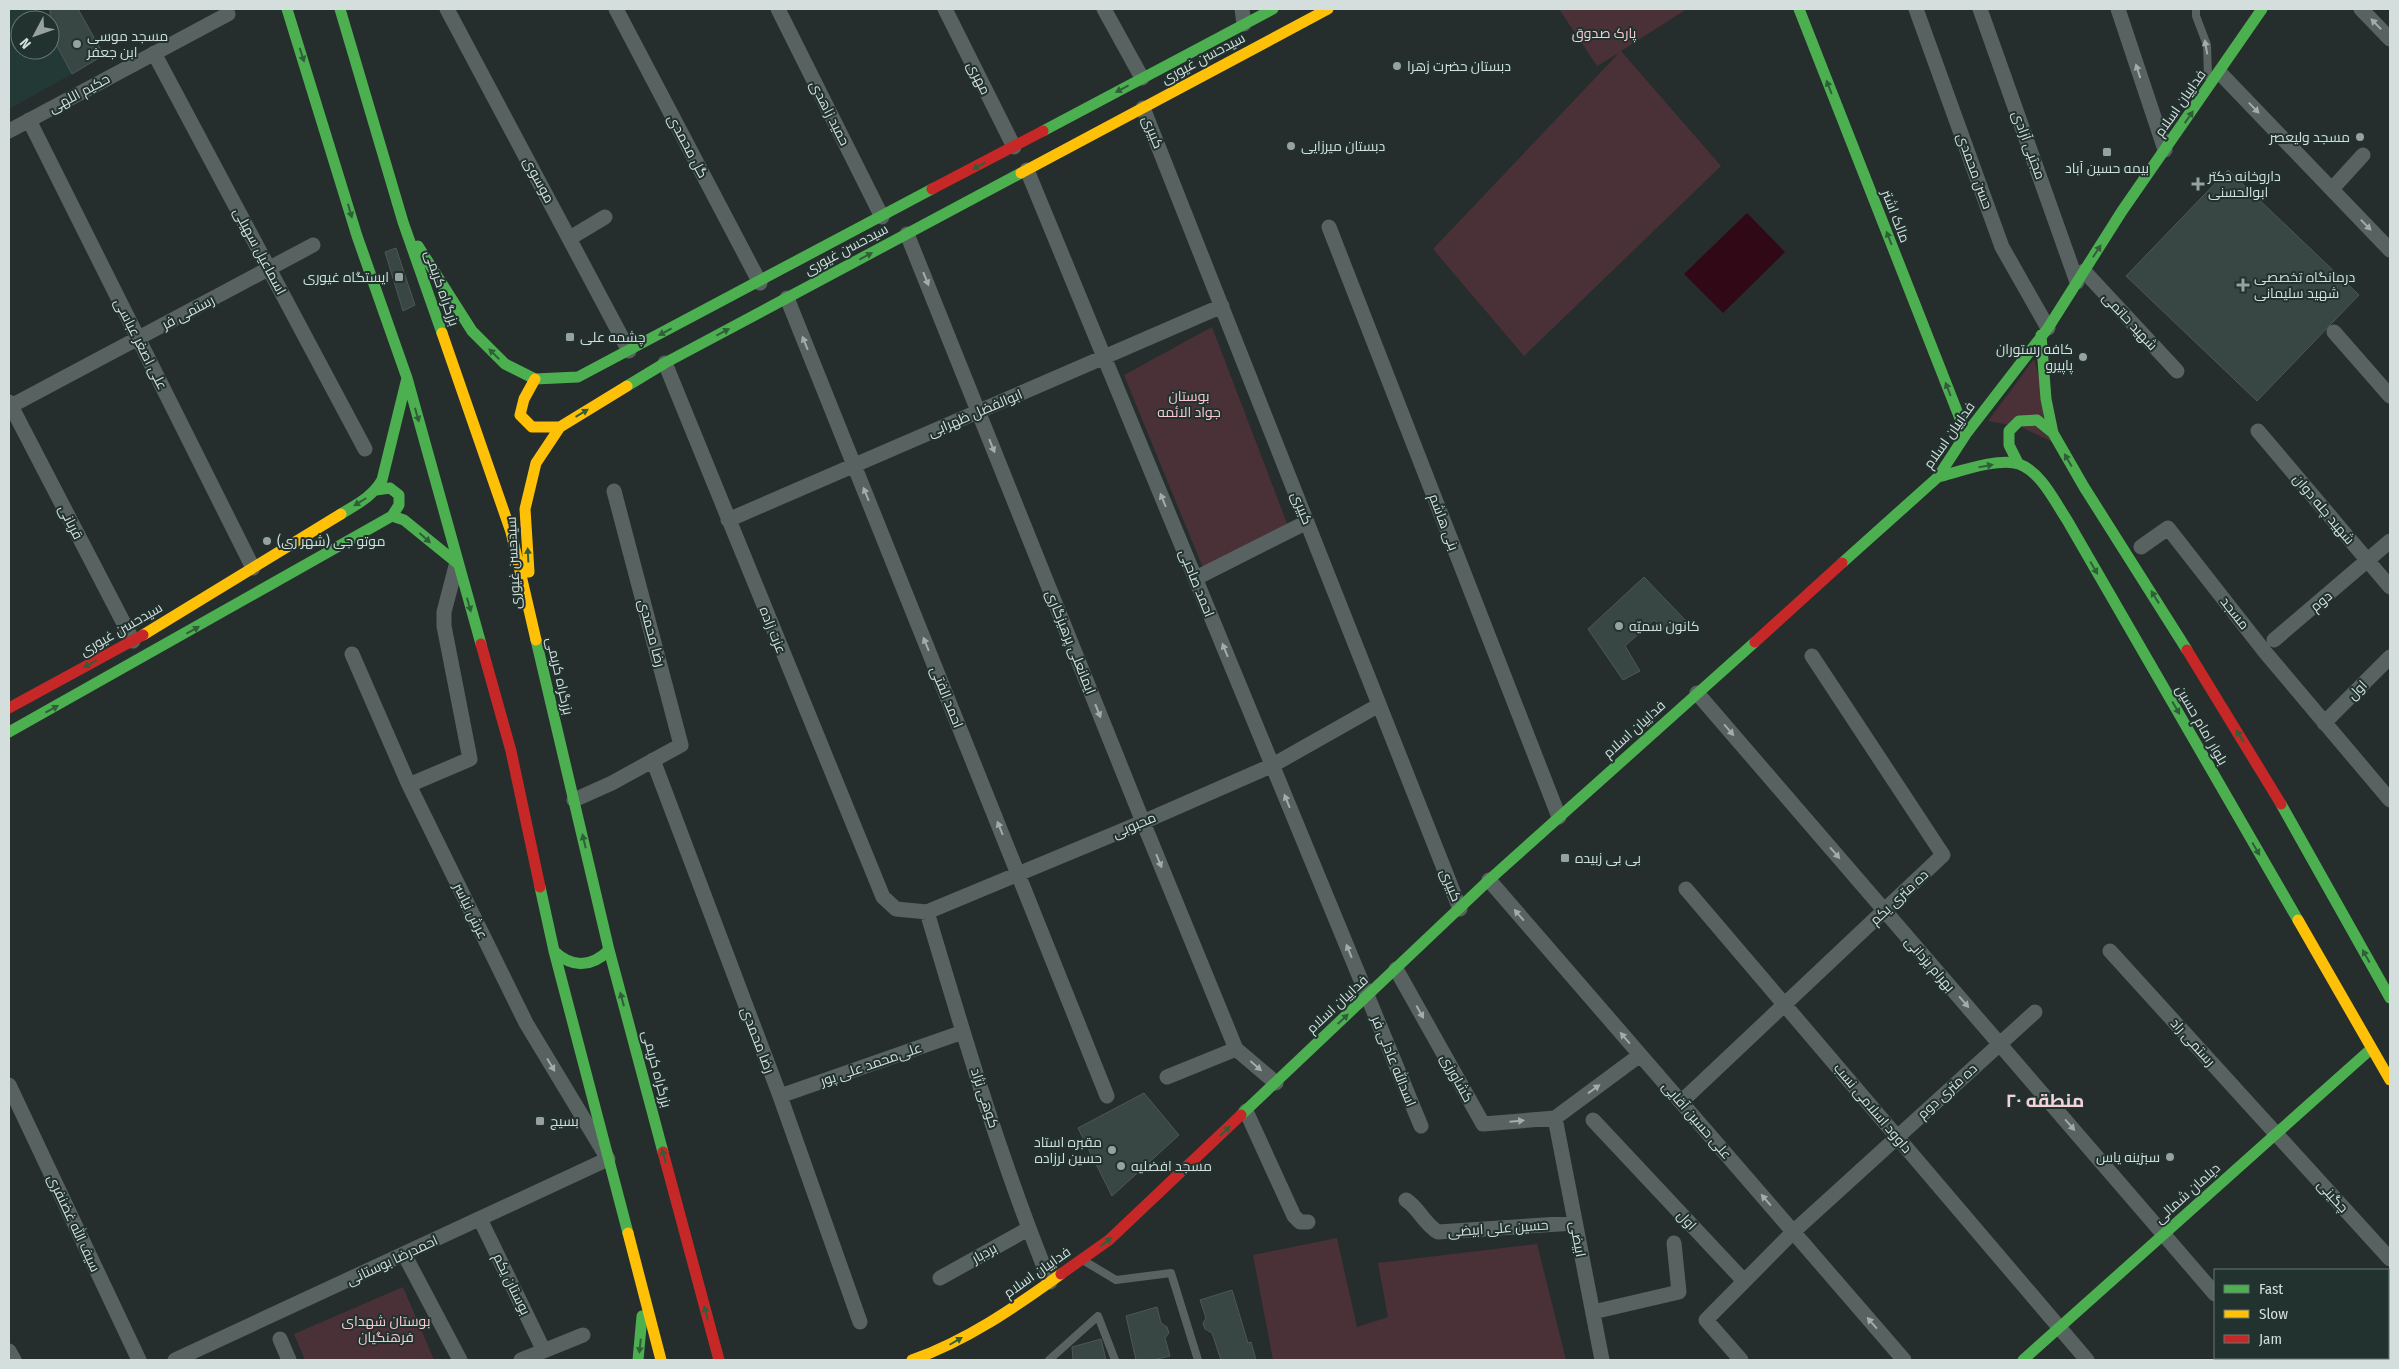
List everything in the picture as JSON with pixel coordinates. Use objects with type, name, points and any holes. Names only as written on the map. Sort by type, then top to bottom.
[{"type":"main road","points":[[287,9],[357,236],[407,378],[511,751],[554,951],[661,1360]]},
{"type":"main road","name":"بزرگراه کریمی","points":[[340,9],[403,222],[511,532],[609,950],[719,1360]]},
{"type":"main road","name":"سیدحسن غیوری","points":[[403,222],[472,331],[505,364],[535,379],[578,377],[760,283],[1273,9]]},
{"type":"main road","name":"سیدحسن غیوری","points":[[532,621],[525,509],[536,463],[560,427],[665,363],[1328,9]]},
{"type":"main road","name":"مالک اشتر","points":[[1799,9],[1966,434]]},
{"type":"main road","name":"فداییان اسلام","points":[[912,1360],[932,1357],[1015,1307],[1109,1240],[1489,880],[1938,477],[1966,434],[2044,331],[2262,9]]},
{"type":"main road","name":"بلوار امام حسین","points":[[2044,331],[2046,399],[2053,433],[2084,487],[2266,777],[2390,998]]},
{"type":"main road","points":[[376,490],[382,480],[407,378]]},
{"type":"main road","points":[[535,379],[524,399],[520,415],[526,424],[538,429],[560,427]]},
{"type":"main road","points":[[1938,477],[1988,465],[2018,463],[2009,445],[2009,431],[2019,421],[2037,420],[2053,433]]},
{"type":"main road","name":"بلوار امام حسین","points":[[2018,463],[2034,476],[2067,520],[2390,1080]]},
{"type":"main road","points":[[9,732],[304,568],[392,516],[399,505],[399,495],[390,488],[376,490]]},
{"type":"main road","name":"سیدحسن غیوری","points":[[9,708],[133,642],[376,490]]},
{"type":"main road","points":[[392,516],[404,520],[431,544],[458,563]]},
{"type":"main road","points":[[554,951],[571,964],[582,966],[593,964],[609,950]]},
{"type":"main road","name":"دیلمان شمالی","points":[[2023,1360],[2371,1049]]},
{"type":"main road","points":[[638,1360],[643,1297]]},
{"type":"street","name":"موسوی","points":[[447,9],[629,351]]},
{"type":"street","name":"گل محمدی","points":[[616,9],[760,283]]},
{"type":"street","name":"حمید زاهدی","points":[[778,9],[882,217]]},
{"type":"street","name":"مهری","points":[[945,9],[1014,147]]},
{"type":"street","points":[[1104,9],[1142,78]]},
{"type":"street","points":[[1242,9],[1244,24]]},
{"type":"street","name":"حسن محمدی","points":[[1916,9],[2002,247],[2044,331]]},
{"type":"street","name":"مجتبی آزادی","points":[[1980,9],[2080,276]]},
{"type":"street","points":[[2118,9],[2165,150]]},
{"type":"street","points":[[2361,9],[2390,38]]},
{"type":"street","name":"حکیم اللهی","points":[[9,130],[228,14]]},
{"type":"street","name":"اسماعیل سهیلی","points":[[154,54],[365,449]]},
{"type":"street","points":[[2220,73],[2390,250]]},
{"type":"street","name":"کبیری","points":[[1143,108],[1460,909]]},
{"type":"street","name":"علی اصغر عباسی","points":[[29,120],[254,568]]},
{"type":"street","points":[[2332,189],[2363,155]]},
{"type":"street","name":"احمد صاحبی","points":[[1027,170],[1368,996]]},
{"type":"street","points":[[570,238],[605,217]]},
{"type":"street","name":"بنی هاشم","points":[[1329,227],[1559,818]]},
{"type":"street","name":"ایمانعلی پرهیزگاری","points":[[908,234],[1143,822],[1236,1048]]},
{"type":"street","name":"رستمی فر","points":[[9,405],[313,245]]},
{"type":"street","name":"شهید حاتمی","points":[[2080,276],[2177,371]]},
{"type":"street","name":"احمد الفتی","points":[[787,298],[1107,1096]]},
{"type":"street","name":"ابوالفضل ظهرابی","points":[[728,520],[1222,306]]},
{"type":"street","points":[[2334,332],[2390,396]]},
{"type":"street","name":"عزت زاده","points":[[665,363],[883,897]]},
{"type":"street","name":"قربانی","points":[[9,405],[133,642]]},
{"type":"street","name":"شهید چله دوان","points":[[2258,431],[2390,587]]},
{"type":"street","name":"رضا محمدی","points":[[574,800],[612,783],[681,744],[614,491]]},
{"type":"street","points":[[1196,578],[1307,522]]},
{"type":"street","name":"مسجد","points":[[2142,547],[2168,528],[2324,723]]},
{"type":"street","points":[[2368,562],[2390,541]]},
{"type":"street","name":"دوم","points":[[2274,640],[2368,562]]},
{"type":"street","points":[[409,785],[470,759],[444,626],[444,612],[458,563]]},
{"type":"street","name":"عرش نیاسر","points":[[352,654],[409,785],[526,1023],[608,1159]]},
{"type":"street","name":"ده متری یکم","points":[[1681,1102],[1943,855],[1812,656]]},
{"type":"street","name":"اول","points":[[2324,723],[2390,657]]},
{"type":"street","name":"بهرام یزدانی","points":[[1697,693],[2214,1293]]},
{"type":"street","name":"محبوبی","points":[[883,897],[896,909],[928,912],[1273,765],[1379,704]]},
{"type":"street","points":[[2324,723],[2390,800]]},
{"type":"street","name":"رضا محمدی","points":[[653,760],[780,1096],[860,1322]]},
{"type":"street","name":"علی حسین آقایی","points":[[1489,880],[1904,1360]]},
{"type":"street","name":"داوود اسلامی نسب","points":[[1686,889],[2087,1360]]},
{"type":"street","name":"کوهی نژاد","points":[[928,912],[963,1032],[1028,1229],[1050,1282]]},
{"type":"street","name":"رستمی راد","points":[[2110,951],[2276,1134]]},
{"type":"street","name":"کشاورزی","points":[[1396,969],[1483,1124],[1555,1118]]},
{"type":"street","name":"اسدالله عادلی فر","points":[[1368,996],[1421,1126]]},
{"type":"street","name":"ده متری دوم","points":[[1744,1281],[1793,1232],[2035,1012]]},
{"type":"street","name":"علی‌محمد علی پور","points":[[780,1096],[963,1032]]},
{"type":"street","points":[[1167,1077],[1236,1048],[1276,1082]]},
{"type":"street","points":[[1555,1118],[1640,1055]]},
{"type":"street","name":"سیف الله غضنفری","points":[[9,1085],[139,1360]]},
{"type":"street","points":[[1246,1111],[1294,1216],[1300,1222],[1308,1222]]},
{"type":"street","name":"ابیضی","points":[[1555,1118],[1602,1360]]},
{"type":"street","name":"اول","points":[[1593,1120],[1744,1281]]},
{"type":"street","name":"چگینی","points":[[2276,1134],[2390,1259]]},
{"type":"street","name":"احمدرضا بوستانی","points":[[176,1360],[198,1356],[404,1254],[608,1159]]},
{"type":"street","name":"حسین علی ابیضی","points":[[1406,1200],[1414,1205],[1430,1227],[1438,1232],[1575,1222]]},
{"type":"street","name":"بوستان یکم","points":[[480,1219],[544,1349]]},
{"type":"street","name":"بردبار","points":[[940,1278],[1028,1229]]},
{"type":"street","points":[[1593,1312],[1679,1292],[1674,1243]]},
{"type":"street","points":[[404,1254],[460,1360]]},
{"type":"street","points":[[1741,1360],[1706,1320],[1744,1281]]},
{"type":"street","points":[[521,1360],[583,1334]]},
{"type":"street","points":[[280,1339],[289,1360]]},
{"type":"street","points":[[9,1351],[14,1360]]},
{"type":"lane","points":[[2196,9],[2196,16],[2207,46],[2209,88]]},
{"type":"lane","points":[[1082,1259],[1116,1280],[1171,1274],[1198,1360]]},
{"type":"lane","points":[[1049,1360],[1098,1316],[1115,1360]]},
{"type":"shaded area","points":[[9,9],[37,9],[10,10],[10,60],[60,60],[60,52],[72,74],[9,109]]},
{"type":"shaded area","points":[[1747,213],[1785,252],[1723,313],[1684,274]]},
{"type":"green space","name":"پارک صدوق","points":[[1559,9],[1687,9],[1621,51],[1721,166],[1524,356],[1433,249],[1619,53],[1597,66]]},
{"type":"green space","name":"بوستان جواد الائمه","points":[[1212,327],[1288,526],[1203,568],[1124,375]]},
{"type":"green space","points":[[2034,359],[2059,445],[2021,427],[1988,421]]},
{"type":"green space","points":[[1337,1238],[1357,1327],[1388,1317],[1378,1263],[1537,1244],[1566,1360],[1273,1360],[1253,1255]]},
{"type":"green space","name":"بوستان شهدای فرهنگیان","points":[[403,1287],[434,1360],[305,1360],[294,1334]]},
{"type":"building","name":"مسجد موسی ابن جعفر","points":[[78,9],[104,55],[72,74],[60,52],[60,10],[50,10]]},
{"type":"building","name":"درمانگاه تخصصی شهید سلیمانی","points":[[2228,170],[2359,295],[2257,401],[2126,276]]},
{"type":"building","points":[[396,248],[415,305],[403,311],[385,252]]},
{"type":"building","name":"کانون سمیّه","points":[[1644,577],[1687,622],[1671,636],[1654,620],[1625,646],[1640,671],[1623,680],[1588,629]]},
{"type":"building","name":"مسجد افضلیه","points":[[1144,1093],[1179,1135],[1112,1196],[1078,1128]]},
{"type":"building","points":[[1232,1290],[1248,1343],[1251,1342],[1256,1360],[1221,1360],[1212,1333],[1205,1329],[1203,1323],[1206,1318],[1200,1300]]},
{"type":"building","points":[[1157,1307],[1161,1323],[1167,1327],[1169,1333],[1165,1338],[1170,1356],[1153,1360],[1136,1360],[1126,1316]]},
{"type":"building","points":[[1101,1339],[1106,1360],[1073,1360],[1072,1347]]},
{"type":"traffic: fast","points":[[287,9],[357,236],[407,378],[481,644]]},
{"type":"traffic: fast","points":[[340,9],[403,222],[442,333]]},
{"type":"traffic: fast","points":[[1043,131],[1273,9]]},
{"type":"traffic: fast","points":[[1799,9],[1966,434]]},
{"type":"traffic: fast","points":[[1842,563],[1938,477],[1966,434],[2048,328],[2122,211],[2262,9]]},
{"type":"traffic: fast","points":[[627,386],[665,363],[1021,173]]},
{"type":"traffic: fast","points":[[418,246],[472,331],[505,364],[535,379],[578,377],[932,189]]},
{"type":"traffic: fast","points":[[2041,335],[2046,399],[2053,433],[2084,487],[2187,650]]},
{"type":"traffic: fast","points":[[341,514],[369,496],[382,480],[407,378]]},
{"type":"traffic: fast","points":[[2018,463],[2009,445],[2009,431],[2019,421],[2037,420],[2053,433]]},
{"type":"traffic: fast","points":[[1938,477],[1979,466],[2011,462],[2027,468],[2041,480],[2067,520],[2298,920]]},
{"type":"traffic: fast","points":[[9,732],[392,516],[399,505],[399,495],[390,488],[376,490]]},
{"type":"traffic: fast","points":[[392,516],[404,520],[457,563]]},
{"type":"traffic: fast","points":[[536,640],[609,950],[663,1152]]},
{"type":"traffic: fast","points":[[1241,1115],[1489,880],[1755,642]]},
{"type":"traffic: fast","points":[[2281,804],[2390,998]]},
{"type":"traffic: fast","points":[[540,887],[554,951],[628,1233]]},
{"type":"traffic: fast","points":[[554,951],[568,961],[582,964],[595,960],[609,950]]},
{"type":"traffic: fast","points":[[2023,1360],[2371,1049]]},
{"type":"traffic: fast","points":[[638,1360],[642,1316]]},
{"type":"traffic: slow","points":[[1021,173],[1328,9]]},
{"type":"traffic: slow","points":[[442,333],[511,532],[536,640]]},
{"type":"traffic: slow","points":[[535,379],[524,399],[520,415],[532,427],[560,427]]},
{"type":"traffic: slow","points":[[529,572],[525,509],[536,463],[560,427],[627,386]]},
{"type":"traffic: slow","points":[[143,635],[341,514]]},
{"type":"traffic: slow","points":[[2298,920],[2390,1080]]},
{"type":"traffic: slow","points":[[628,1233],[661,1360]]},
{"type":"traffic: slow","points":[[912,1360],[951,1343],[989,1323],[1061,1274]]},
{"type":"traffic: jam","points":[[932,189],[1043,131]]},
{"type":"traffic: jam","points":[[1755,642],[1842,563]]},
{"type":"traffic: jam","points":[[9,708],[143,635]]},
{"type":"traffic: jam","points":[[481,644],[511,751],[540,887]]},
{"type":"traffic: jam","points":[[2187,650],[2281,804]]},
{"type":"traffic: jam","points":[[1061,1274],[1109,1240],[1241,1115]]},
{"type":"traffic: jam","points":[[663,1152],[719,1360]]},
{"type":"place","name":"مسجد موسی ابن جعفر","points":[[77,44]]},
{"type":"place","name":"دبستان حضرت زهرا","points":[[1397,66]]},
{"type":"place","name":"مسجد ولیعصر","points":[[2360,137]]},
{"type":"place","name":"دبستان میرزایی","points":[[1291,146]]},
{"type":"place","name":"بیمه حسین آباد","points":[[2107,152]]},
{"type":"place","name":"داروخانه دکتر ابوالحسنی","points":[[2198,184]]},
{"type":"place","name":"ایستگاه غیوری","points":[[399,277]]},
{"type":"place","name":"درمانگاه تخصصی شهید سلیمانی","points":[[2243,285]]},
{"type":"place","name":"چشمه علی","points":[[570,337]]},
{"type":"place","name":"کافه رستوران پاپیرو","points":[[2083,357]]},
{"type":"place","name":"موتو جی (شهر ری)","points":[[267,541]]},
{"type":"place","name":"کانون سمیّه","points":[[1619,626]]},
{"type":"place","name":"بی بی زبیده","points":[[1565,858]]},
{"type":"place","name":"بسیج","points":[[540,1121]]},
{"type":"place","name":"مقبره استاد حسین لرزاده","points":[[1112,1150]]},
{"type":"place","name":"سبزینه یاس","points":[[2170,1157]]},
{"type":"place","name":"مسجد افضلیه","points":[[1121,1166]]},
{"type":"district","name":"منطقه ۲۰","points":[[2045,1100]]}]
